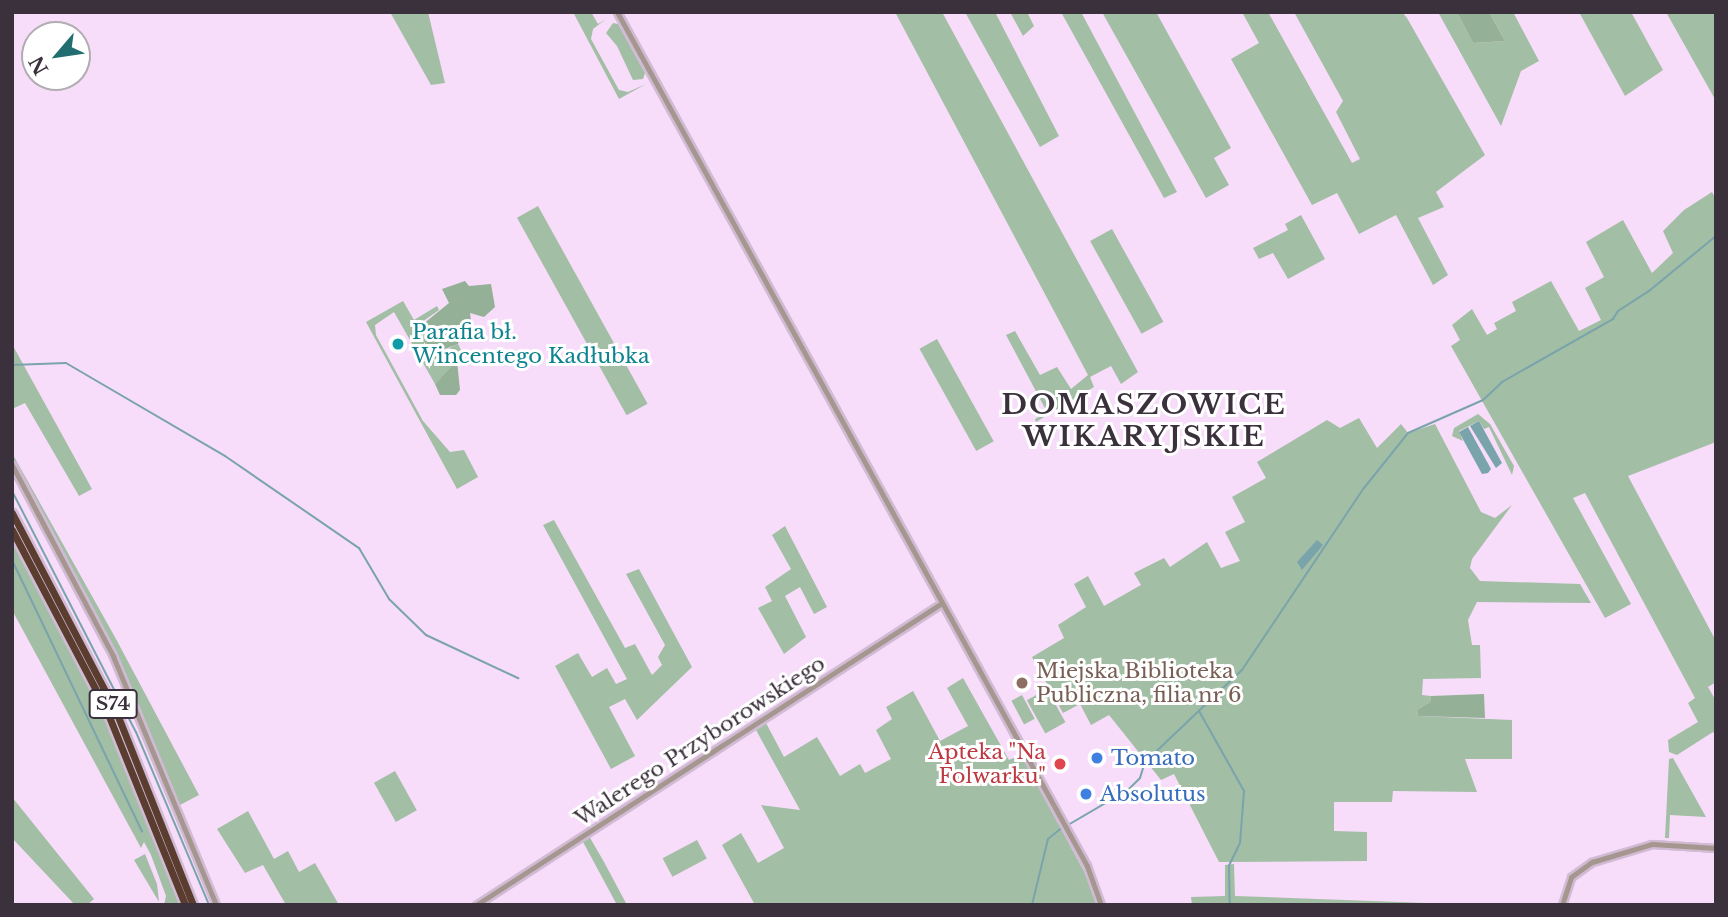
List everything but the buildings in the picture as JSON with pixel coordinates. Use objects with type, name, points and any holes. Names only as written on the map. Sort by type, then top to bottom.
[{"type":"highway","name":"S74","points":[[12,513],[117,714],[193,905]]},
{"type":"highway","name":"S74","points":[[12,530],[106,709],[185,905]]},
{"type":"street","points":[[617,12],[1065,826],[1101,903]]},
{"type":"street","points":[[12,465],[114,656],[216,905]]},
{"type":"street","name":"Walerego Przyborowskiego","points":[[476,905],[942,603]]},
{"type":"street","points":[[1562,905],[1571,877],[1592,862],[1651,844],[1716,848]]},
{"type":"shaded area","points":[[390,12],[428,12],[445,83],[431,85]]},
{"type":"shaded area","points":[[573,12],[591,12],[598,24],[606,19],[593,29],[591,39],[619,90],[628,92],[646,84],[619,99]]},
{"type":"shaded area","points":[[895,12],[942,12],[1138,372],[1121,384],[1111,366],[1090,377],[1094,387],[1036,422],[1035,419],[1047,412],[1006,335],[1015,331],[1040,375],[1057,367],[1071,389],[1088,375]]},
{"type":"shaded area","points":[[965,12],[995,12],[1059,136],[1040,147]]},
{"type":"shaded area","points":[[1010,12],[1027,12],[1034,26],[1023,36]]},
{"type":"shaded area","points":[[1061,12],[1081,12],[1177,192],[1164,198]]},
{"type":"shaded area","points":[[1102,12],[1156,12],[1231,148],[1214,158],[1229,185],[1206,198]]},
{"type":"shaded area","points":[[1242,12],[1268,12],[1352,163],[1360,159],[1336,112],[1343,101],[1294,12],[1402,12],[1407,18],[1485,155],[1436,192],[1444,207],[1418,218],[1448,275],[1433,285],[1396,215],[1359,234],[1337,193],[1312,205],[1231,59],[1259,43]]},
{"type":"shaded area","points":[[1438,12],[1457,12],[1473,43],[1505,41],[1489,12],[1513,12],[1539,61],[1521,71],[1501,126]]},
{"type":"shaded area","points":[[1457,12],[1489,12],[1505,41],[1473,43]]},
{"type":"shaded area","points":[[1579,12],[1631,12],[1663,70],[1625,96]]},
{"type":"shaded area","points":[[1666,12],[1716,12],[1716,101]]},
{"type":"shaded area","points":[[613,23],[618,24],[645,73],[643,79],[633,80],[617,46],[606,33]]},
{"type":"shaded area","points":[[1712,192],[1716,199],[1716,442],[1628,476],[1716,641],[1716,682],[1708,687],[1716,701],[1716,736],[1713,732],[1677,755],[1669,752],[1668,740],[1698,722],[1688,703],[1695,698],[1585,493],[1573,498],[1631,604],[1605,618],[1451,346],[1460,340],[1452,325],[1472,309],[1487,335],[1497,329],[1494,323],[1516,311],[1512,302],[1551,281],[1579,331],[1601,320],[1585,288],[1604,277],[1586,242],[1623,220],[1652,273],[1673,253],[1663,231],[1684,210]]},
{"type":"shaded area","points":[[538,206],[648,404],[627,415],[517,218]]},
{"type":"shaded area","points":[[1301,215],[1325,259],[1288,279],[1273,253],[1259,259],[1253,248],[1288,230],[1285,224]]},
{"type":"shaded area","points":[[1112,229],[1163,322],[1142,334],[1090,241]]},
{"type":"shaded area","points":[[465,281],[469,286],[491,284],[495,307],[484,317],[470,313],[471,320],[462,328],[458,344],[434,353],[417,329],[449,303],[442,289]]},
{"type":"shaded area","points":[[403,301],[414,320],[437,306],[439,310],[422,322],[442,351],[458,344],[464,356],[435,384],[394,312],[375,325],[376,335],[423,421],[450,452],[464,450],[478,477],[457,489],[366,322]]},
{"type":"shaded area","points":[[937,339],[994,441],[976,451],[920,349]]},
{"type":"shaded area","points":[[12,344],[92,489],[79,496],[25,403],[12,409]]},
{"type":"shaded area","points":[[457,361],[460,390],[456,395],[440,395],[435,384]]},
{"type":"shaded area","points":[[1478,414],[1490,424],[1514,466],[1512,475],[1489,427],[1484,429],[1479,421],[1459,431],[1463,441],[1452,436],[1454,428]]},
{"type":"shaded area","points":[[1359,418],[1377,448],[1401,424],[1408,433],[1435,424],[1481,512],[1495,518],[1512,505],[1472,559],[1470,568],[1480,581],[1580,584],[1591,603],[1477,602],[1468,620],[1472,645],[1480,645],[1481,678],[1423,679],[1422,695],[1431,696],[1430,702],[1417,710],[1418,716],[1512,720],[1512,759],[1465,759],[1477,792],[1393,791],[1392,802],[1334,802],[1334,831],[1367,832],[1367,861],[1219,862],[1174,774],[1161,780],[1109,715],[1091,725],[1080,704],[1063,713],[1032,657],[1064,638],[1058,625],[1086,607],[1074,584],[1088,576],[1104,606],[1141,585],[1134,573],[1164,558],[1170,567],[1207,542],[1221,568],[1240,561],[1225,532],[1245,522],[1232,497],[1266,478],[1257,462],[1327,420],[1340,428]]},
{"type":"shaded area","points":[[1479,421],[1502,463],[1496,468],[1470,426]]},
{"type":"shaded area","points":[[1468,427],[1491,469],[1488,473],[1482,474],[1459,432]]},
{"type":"shaded area","points":[[12,453],[199,795],[178,806],[119,662],[12,461]]},
{"type":"shaded area","points":[[554,520],[625,648],[635,644],[652,675],[662,665],[658,657],[665,645],[626,574],[639,569],[692,667],[637,720],[625,699],[609,707],[635,756],[611,769],[555,666],[578,653],[592,677],[607,668],[616,684],[627,679],[543,525]]},
{"type":"shaded area","points":[[785,526],[827,607],[814,614],[800,587],[785,596],[806,637],[784,654],[758,608],[772,601],[765,587],[791,569],[772,535]]},
{"type":"shaded area","points":[[12,540],[107,723],[180,905],[164,905],[166,896],[151,855],[144,842],[141,848],[12,610]]},
{"type":"shaded area","points":[[1317,540],[1323,545],[1302,570],[1297,562]]},
{"type":"shaded area","points":[[963,678],[1009,760],[1021,755],[1086,875],[1097,905],[755,905],[722,845],[741,833],[758,863],[784,848],[761,805],[800,810],[756,730],[766,723],[784,757],[817,737],[840,776],[860,764],[865,773],[891,759],[876,730],[892,719],[886,707],[913,691],[940,741],[968,726],[947,688]]},
{"type":"shaded area","points":[[1047,689],[1065,722],[1045,733],[1027,700]]},
{"type":"shaded area","points":[[1484,694],[1485,718],[1418,716],[1417,710],[1430,702],[1431,696]]},
{"type":"shaded area","points":[[1022,695],[1035,719],[1024,724],[1011,701]]},
{"type":"shaded area","points":[[1673,758],[1706,817],[1670,815],[1669,838],[1665,838],[1669,759]]},
{"type":"shaded area","points":[[395,771],[417,810],[396,822],[374,783]]},
{"type":"shaded area","points":[[12,797],[94,899],[87,905],[75,905],[12,838]]},
{"type":"shaded area","points":[[248,811],[274,859],[288,851],[299,872],[315,863],[339,905],[286,905],[263,865],[245,873],[217,829]]},
{"type":"shaded area","points":[[589,836],[627,905],[617,905],[582,840]]},
{"type":"shaded area","points":[[697,840],[707,859],[672,877],[663,858]]},
{"type":"shaded area","points":[[145,854],[157,884],[159,902],[134,860]]},
{"type":"shaded area","points":[[1234,864],[1235,896],[1480,905],[1192,905],[1191,897],[1225,896],[1225,865]]},
{"type":"waterway","points":[[1068,825],[1128,790],[1140,778],[1145,762],[1242,670],[1364,488],[1408,433],[1483,400],[1502,382],[1613,319],[1618,311],[1649,291],[1716,236]]},
{"type":"waterway","points":[[12,365],[66,363],[225,456],[359,548],[389,599],[426,635],[518,678]]},
{"type":"waterway","points":[[12,491],[136,732],[209,905]]},
{"type":"waterway","points":[[12,560],[142,831]]},
{"type":"waterway","points":[[1199,711],[1244,791],[1240,843],[1229,866],[1230,905]]},
{"type":"waterway","points":[[1032,905],[1048,839],[1063,827]]},
{"type":"place","name":"Parafia bł. Wincentego Kadłubka","points":[[398,344]]},
{"type":"place","name":"Miejska Biblioteka Publiczna, filia nr 6","points":[[1022,683]]},
{"type":"place","name":"Tomato","points":[[1097,758]]},
{"type":"place","name":"Apteka \"Na Folwarku\"","points":[[1060,764]]},
{"type":"place","name":"Absolutus","points":[[1086,794]]},
{"type":"district","name":"DOMASZOWICE WIKARYJSKIE","points":[[1144,421]]}]
